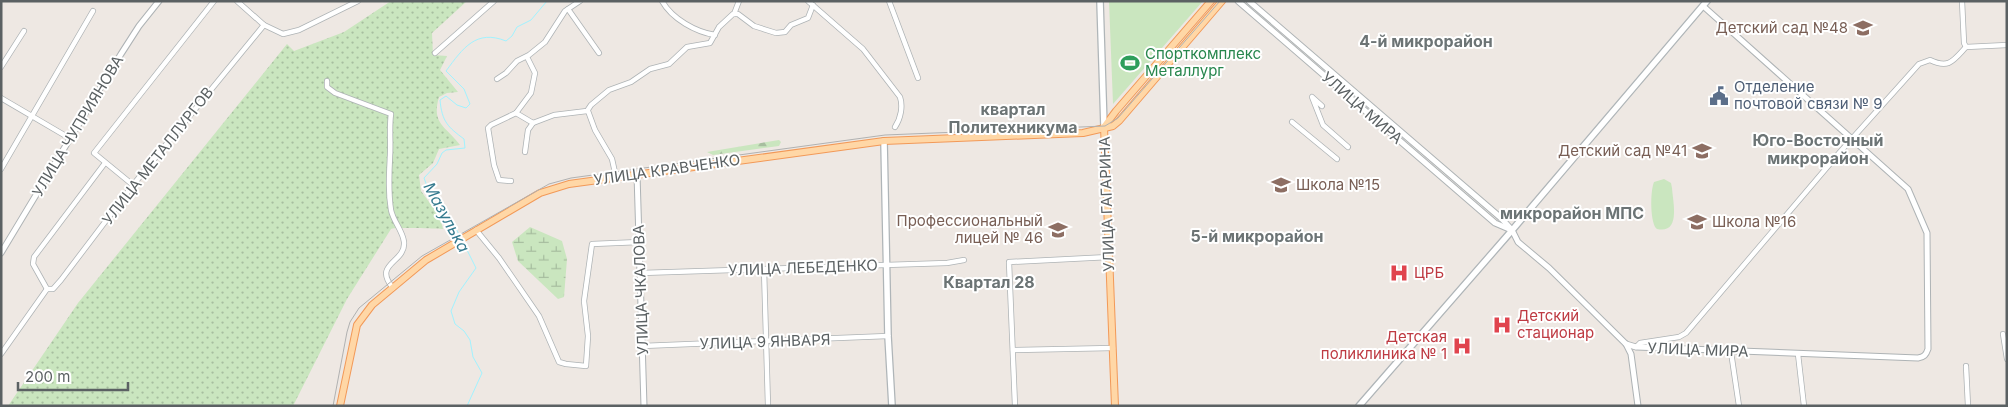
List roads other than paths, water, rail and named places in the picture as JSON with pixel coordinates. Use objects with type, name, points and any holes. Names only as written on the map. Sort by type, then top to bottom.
[{"type":"main road","name":"УЛИЦА ГАГАРИНА","points":[[1100,1],[1115,406]]},
{"type":"main road","name":"УЛИЦА КРАВЧЕНКО","points":[[1104,127],[1192,24],[1216,2]]},
{"type":"main road","name":"УЛИЦА КРАВЧЕНКО","points":[[340,406],[358,325],[372,306],[426,260],[553,188],[637,174],[884,141],[1083,133],[1113,126],[1199,29],[1216,2]]},
{"type":"main road","points":[[1359,406],[1706,3]]},
{"type":"main road","points":[[884,141],[888,336],[892,406]]},
{"type":"street","name":"УЛИЦА ЧУПРИЯНОВА","points":[[1,253],[121,54],[139,26],[159,1]]},
{"type":"street","points":[[133,185],[94,153],[214,1]]},
{"type":"street","points":[[237,1],[264,24],[278,32],[290,33],[358,1]]},
{"type":"street","points":[[434,53],[494,1]]},
{"type":"street","points":[[498,79],[517,61],[527,57],[550,36],[568,9],[580,1]]},
{"type":"street","points":[[616,177],[612,159],[595,130],[588,111],[591,105],[609,90],[631,82],[650,69],[668,64],[687,47],[710,43],[721,25],[734,14],[738,4],[731,1]]},
{"type":"street","points":[[808,1],[863,49],[900,97],[902,103],[899,119],[895,126]]},
{"type":"street","points":[[889,1],[918,78]]},
{"type":"street","name":"УЛИЦА МИРА","points":[[1238,1],[1495,223],[1512,230]]},
{"type":"street","name":"УЛИЦА МИРА","points":[[1248,1],[1500,218],[1512,230],[1518,242],[1549,268],[1626,344],[1636,347],[1918,358],[1927,354],[1928,240],[1926,227],[1908,188],[1852,139]]},
{"type":"street","points":[[1962,1],[1964,43],[1966,47]]},
{"type":"street","points":[[663,2],[672,15],[700,31],[715,35]]},
{"type":"street","points":[[1706,3],[1852,139]]},
{"type":"street","points":[[734,14],[754,26],[773,33],[780,33],[787,31],[791,25],[808,18],[813,5]]},
{"type":"street","points":[[568,9],[599,53]]},
{"type":"street","points":[[1,169],[94,10]]},
{"type":"street","name":"УЛИЦА МЕТАЛЛУРГОВ","points":[[47,289],[54,289],[133,185],[264,24]]},
{"type":"street","points":[[1192,24],[1199,29]]},
{"type":"street","points":[[1,66],[24,30]]},
{"type":"street","points":[[1636,347],[1640,343],[1680,337],[1686,333],[1852,139],[1920,64],[1930,60],[1940,65],[1950,64],[1966,47],[2006,46]]},
{"type":"street","points":[[511,181],[500,180],[494,165],[487,132],[491,125],[516,113],[531,93],[535,76],[527,57]]},
{"type":"street","points":[[1146,77],[1153,82]]},
{"type":"street","points":[[327,82],[327,87],[335,93],[391,114],[388,191],[394,221],[404,242],[403,252],[390,263],[386,272],[386,278],[393,288]]},
{"type":"street","points":[[1322,106],[1312,97],[1323,125],[1348,147]]},
{"type":"street","points":[[1,98],[71,139]]},
{"type":"street","points":[[525,152],[528,130],[533,123],[554,115],[588,111]]},
{"type":"street","points":[[1372,116],[1376,111]]},
{"type":"street","points":[[516,113],[533,123]]},
{"type":"street","points":[[1113,116],[1119,121]]},
{"type":"street","points":[[1292,122],[1337,159]]},
{"type":"street","points":[[1,354],[47,289],[33,264],[34,258],[105,163]]},
{"type":"street","points":[[1434,171],[1438,166]]},
{"type":"street","name":"УЛИЦА ЧКАЛОВА","points":[[637,174],[644,406]]},
{"type":"street","points":[[476,230],[526,294],[539,316],[559,362],[586,366],[588,336],[584,300],[592,244],[640,242]]},
{"type":"street","points":[[1015,406],[1009,262],[1109,257]]},
{"type":"street","name":"УЛИЦА ЛЕБЕДЕНКО","points":[[641,273],[886,265],[964,260]]},
{"type":"street","points":[[764,269],[768,406]]},
{"type":"street","points":[[2003,334],[2007,359]]},
{"type":"street","name":"УЛИЦА 9 ЯНВАРЯ","points":[[642,346],[888,336]]},
{"type":"street","points":[[1626,344],[1631,354],[1638,406]]},
{"type":"street","points":[[1013,350],[1113,348]]},
{"type":"street","points":[[1731,352],[1739,406]]},
{"type":"street","points":[[1798,354],[1804,406]]},
{"type":"street","points":[[1966,366],[1968,406]]},
{"type":"waterway","name":"Мазулька","points":[[460,236],[447,213],[427,186],[424,178],[437,164],[442,153],[446,150],[465,148],[464,139],[444,119],[440,100],[446,96],[457,105],[466,108],[470,104],[464,89],[446,71],[458,55],[478,39],[486,37],[506,41],[512,36],[517,27],[531,20],[547,1]]},
{"type":"waterway","name":"Мазулька","points":[[463,242],[476,268],[459,292],[451,311],[455,324],[464,331],[470,340],[473,357],[482,373],[467,406]]},
{"type":"tram line","points":[[333,406],[347,332],[350,322],[359,308],[422,256],[549,184],[571,178],[885,135],[1105,126],[1118,118],[1220,1]]},
{"type":"place","name":"Детский сад №48","points":[[1863,28]]},
{"type":"place","name":"Спорткомплекс Металлург","points":[[1130,63]]},
{"type":"place","name":"Отделение почтовой связи № 9","points":[[1719,96]]},
{"type":"place","name":"Детский сад №41","points":[[1702,151]]},
{"type":"place","name":"Школа №15","points":[[1281,185]]},
{"type":"place","name":"Школа №16","points":[[1697,222]]},
{"type":"place","name":"Профессиональный лицей № 46","points":[[1058,230]]},
{"type":"place","name":"ЦРБ","points":[[1399,273]]},
{"type":"place","name":"Детский стационар","points":[[1502,325]]},
{"type":"place","name":"Детская поликлиника № 1","points":[[1462,346]]},
{"type":"district","name":"4-й микрорайон","points":[[1426,41]]},
{"type":"district","name":"квартал Политехникума","points":[[1013,118]]},
{"type":"district","name":"Юго-Восточный микрорайон","points":[[1818,149]]},
{"type":"district","name":"микрорайон МПС","points":[[1572,213]]},
{"type":"district","name":"5-й микрорайон","points":[[1257,236]]},
{"type":"district","name":"Квартал 28","points":[[989,282]]}]
